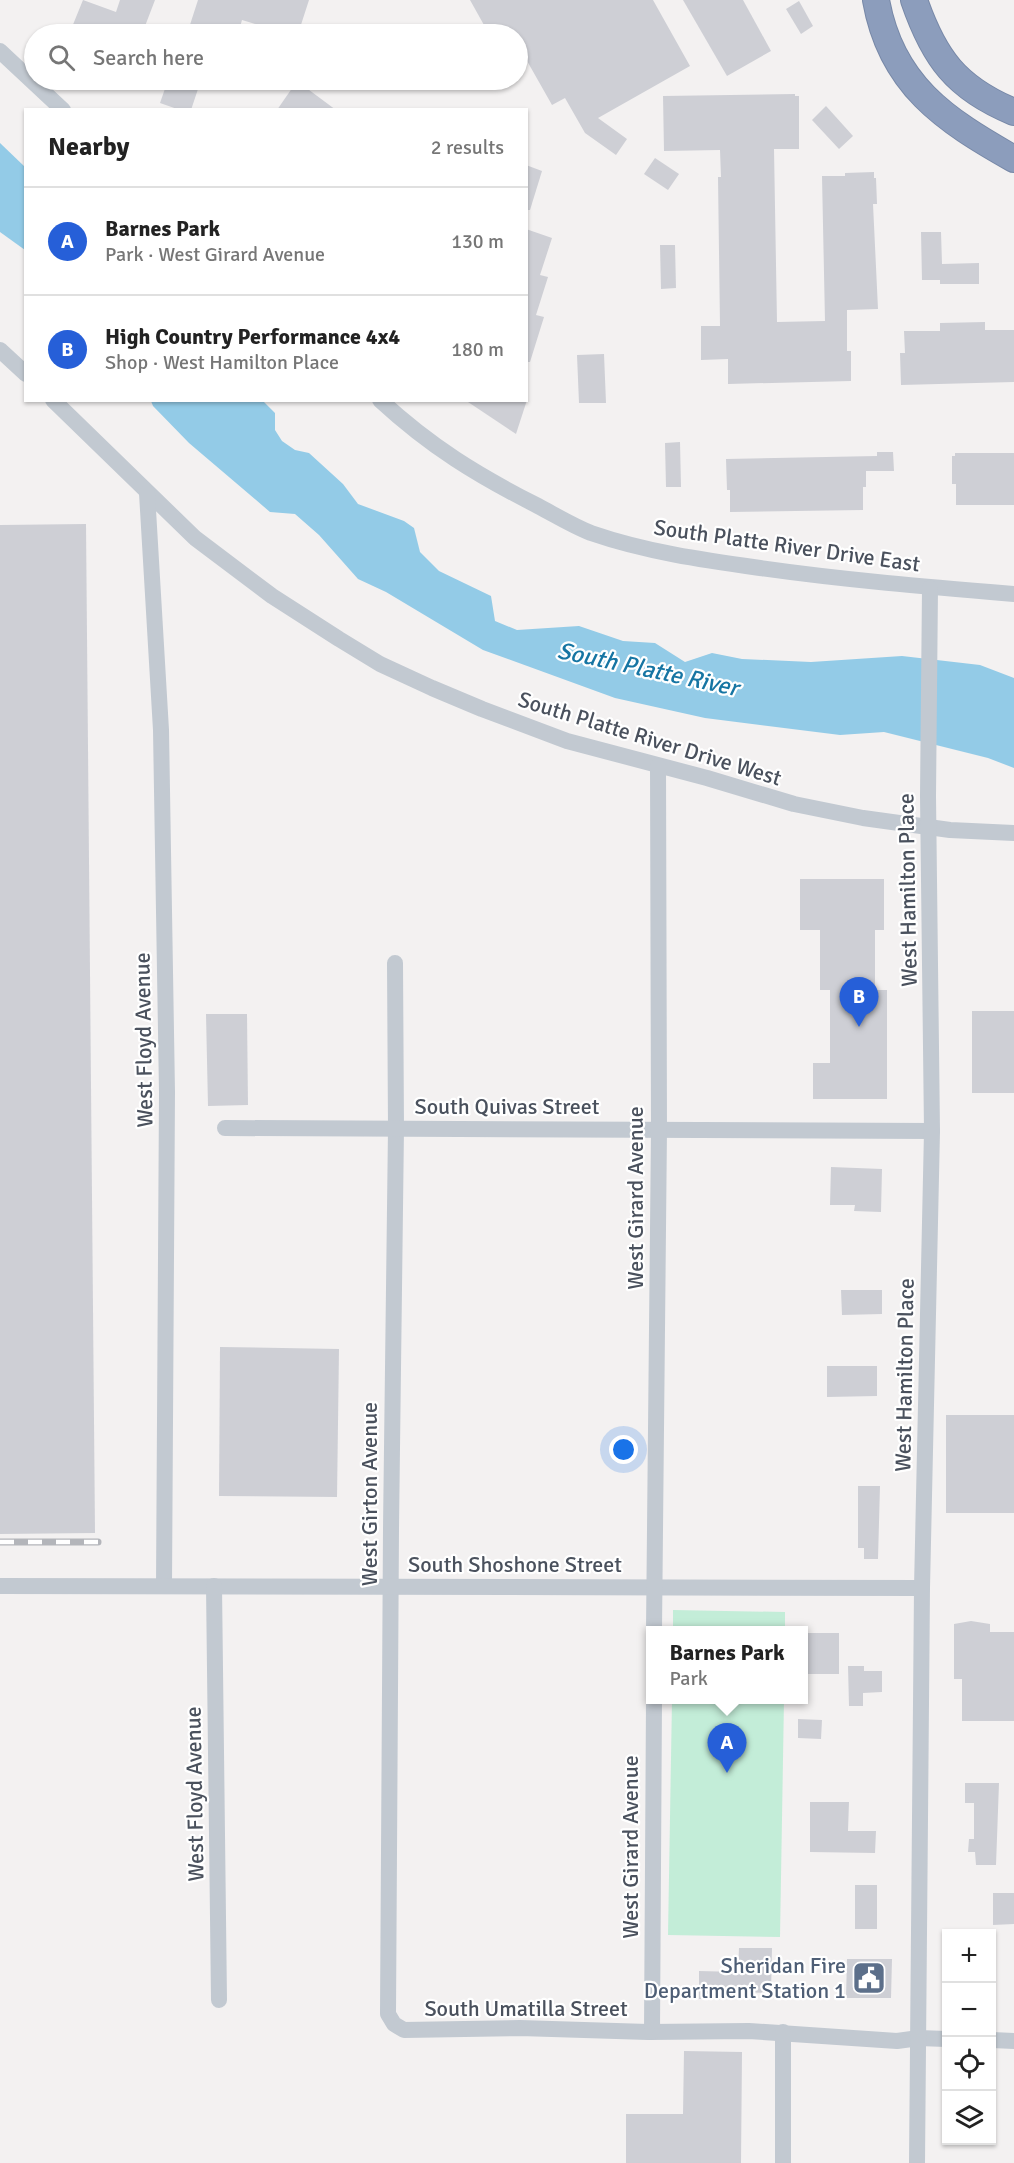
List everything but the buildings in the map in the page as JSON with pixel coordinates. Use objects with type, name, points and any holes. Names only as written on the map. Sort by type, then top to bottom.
[{"type":"highway","points":[[876,0],[888,41],[914,87],[947,118],[1014,159]]},
{"type":"highway","points":[[914,0],[930,40],[940,58],[955,76],[974,92],[1014,112]]},
{"type":"street","points":[[0,51],[24,73]]},
{"type":"street","points":[[42,90],[61,108]]},
{"type":"street","points":[[0,350],[24,373]]},
{"type":"street","name":"South Platte River Drive West","points":[[55,402],[147,494],[195,538],[272,596],[380,664],[454,698],[567,741],[794,804],[863,818],[965,832],[1014,833]]},
{"type":"street","name":"South Platte River Drive East","points":[[382,402],[435,447],[475,473],[588,532],[658,553],[783,572],[930,588],[1014,594]]},
{"type":"street","name":"West Floyd Avenue","points":[[147,494],[161,730],[167,1081],[164,1586]]},
{"type":"street","name":"West Hamilton Place","points":[[917,2163],[922,1588],[932,1131],[928,826],[930,588]]},
{"type":"street","name":"West Girard Avenue","points":[[654,1626],[659,1130],[658,766]]},
{"type":"street","name":"West Girton Avenue","points":[[394,2024],[388,2014],[396,1128],[395,963]]},
{"type":"street","name":"South Quivas Street","points":[[225,1128],[932,1131]]},
{"type":"street","name":"South Shoshone Street","points":[[0,1586],[922,1588]]},
{"type":"street","name":"West Floyd Avenue","points":[[214,1586],[219,2000]]},
{"type":"street","name":"West Girard Avenue","points":[[652,2031],[654,1704]]},
{"type":"street","name":"South Umatilla Street","points":[[394,2024],[404,2030],[520,2028],[783,2032],[897,2041],[919,2038],[942,2039]]},
{"type":"street","points":[[783,2032],[783,2163]]},
{"type":"street","points":[[996,2040],[1014,2041]]},
{"type":"green space","points":[[673,1610],[785,1612],[785,1626],[673,1626]]},
{"type":"green space","points":[[672,1704],[784,1704],[780,1937],[668,1935]]},
{"type":"water","points":[[0,143],[24,166],[24,249],[0,232]]},
{"type":"water","name":"South Platte River","points":[[151,402],[264,402],[275,413],[275,430],[282,441],[295,450],[309,453],[343,484],[358,504],[404,521],[414,528],[420,552],[439,571],[491,596],[495,621],[517,630],[579,626],[623,641],[655,643],[685,662],[712,653],[742,659],[811,662],[902,656],[980,665],[1014,678],[1014,768],[988,758],[884,732],[840,735],[705,718],[615,698],[483,650],[386,592],[358,579],[319,535],[295,514],[270,512],[189,443]]},
{"type":"railway","points":[[0,1542],[98,1542]]},
{"type":"place","name":"High Country Performance 4x4","points":[[859,1027]]},
{"type":"place","name":"Barnes Park","points":[[727,1773]]},
{"type":"place","name":"Sheridan Fire Department Station 1","points":[[869,1978]]}]
